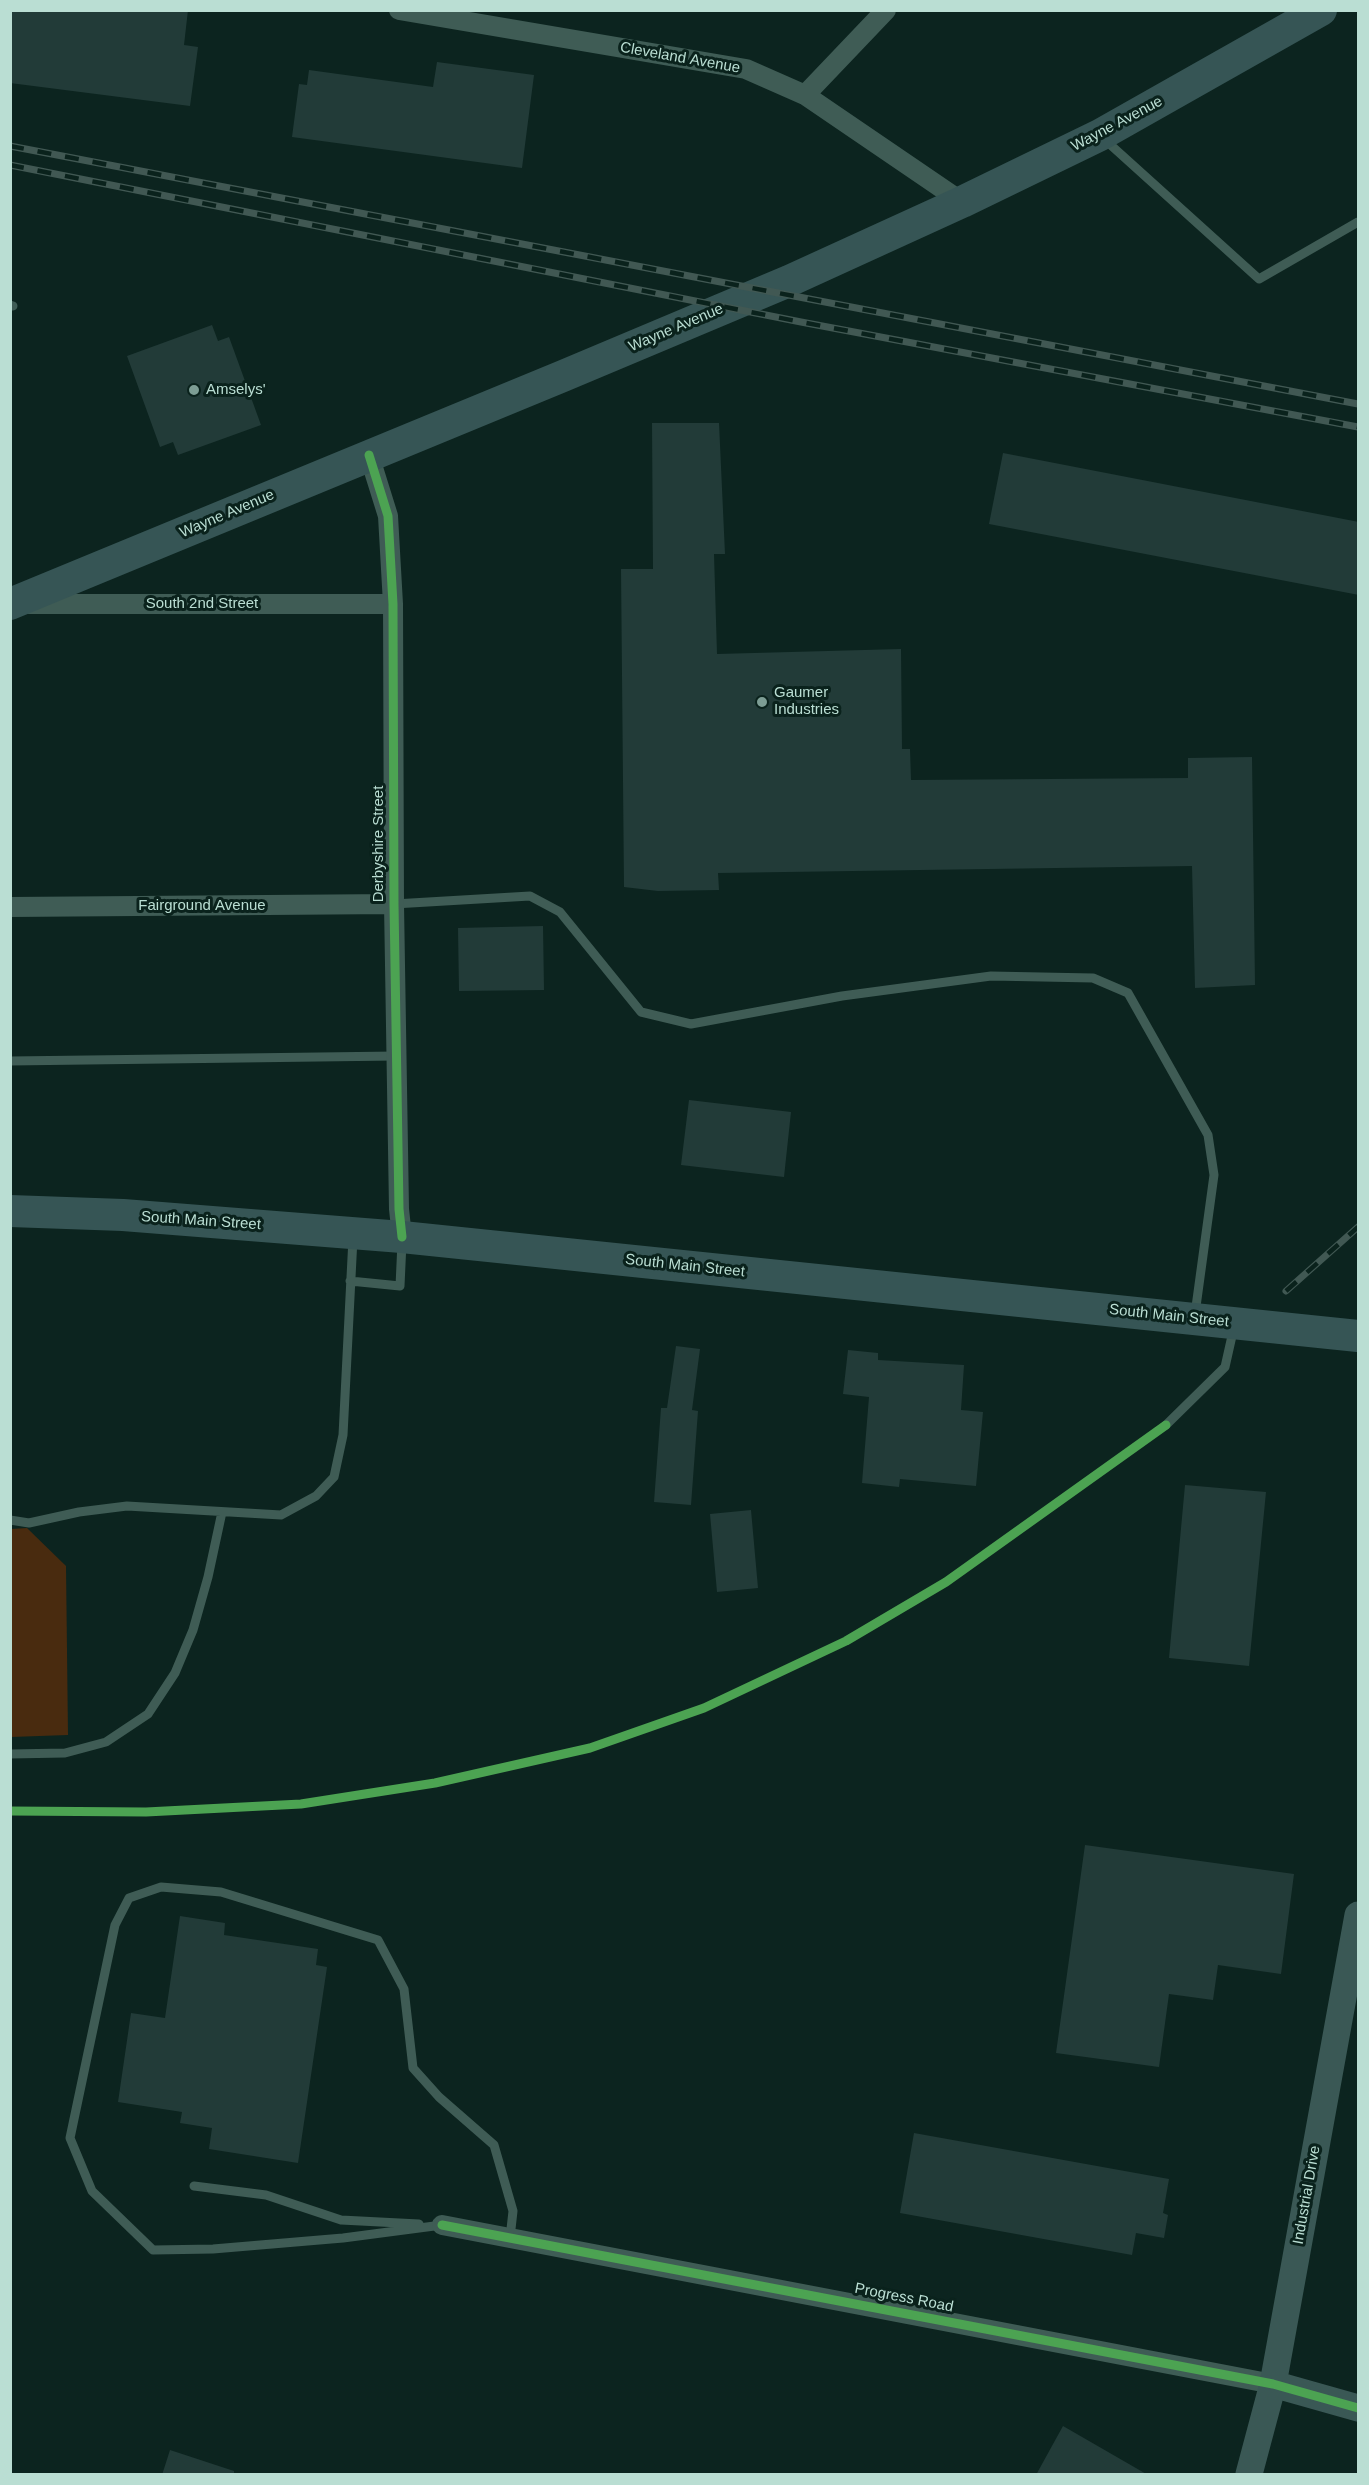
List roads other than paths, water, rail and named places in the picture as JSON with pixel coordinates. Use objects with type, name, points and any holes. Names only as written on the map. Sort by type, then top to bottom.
[{"type":"main road","name":"Wayne Avenue","points":[[11,604],[789,280],[962,202],[1100,135],[1321,10]]},
{"type":"main road","name":"South Main Street","points":[[10,1211],[123,1215],[402,1237],[1359,1336]]},
{"type":"street","name":"Cleveland Avenue","points":[[399,10],[747,69],[805,95],[962,202]]},
{"type":"street","points":[[805,95],[886,10]]},
{"type":"street","name":"Derbyshire Street","points":[[369,455],[388,516],[393,603],[396,1056],[399,1209],[402,1237]]},
{"type":"street","name":"South 2nd Street","points":[[11,604],[393,603]]},
{"type":"street","name":"Fairground Avenue","points":[[10,907],[394,904]]},
{"type":"street","name":"Industrial Drive","points":[[1249,2475],[1273,2384],[1359,1915]]},
{"type":"street","name":"Progress Road","points":[[442,2225],[1273,2384],[1359,2408]]},
{"type":"lane","points":[[1100,135],[1259,279],[1359,222]]},
{"type":"lane","points":[[394,904],[530,896],[560,912],[641,1012],[691,1024],[842,996],[991,976],[1093,978],[1128,993],[1208,1135],[1214,1175],[1194,1319]]},
{"type":"lane","points":[[10,1061],[396,1056]]},
{"type":"lane","points":[[10,1520],[29,1522],[79,1512],[127,1506],[281,1515],[316,1496],[334,1477],[343,1435],[353,1233]]},
{"type":"lane","points":[[350,1281],[400,1286],[402,1237]]},
{"type":"lane","points":[[1166,1425],[1225,1367],[1234,1323]]},
{"type":"lane","points":[[10,1754],[65,1753],[106,1742],[148,1714],[175,1673],[193,1630],[222,1512]]},
{"type":"lane","points":[[442,2225],[343,2238],[225,2248],[153,2250],[92,2191],[70,2138],[115,1925],[129,1898],[161,1887],[221,1892],[378,1940],[404,1989],[413,2068],[439,2097],[494,2145],[513,2211],[510,2238]]},
{"type":"lane","points":[[194,2186],[266,2196],[341,2220],[442,2225]]},
{"type":"railway","points":[[10,146],[1358,404]]},
{"type":"railway","points":[[10,165],[801,322],[1358,427]]},
{"type":"railway","points":[[1286,1291],[1358,1227]]},
{"type":"place","name":"Amselys'","points":[[194,390]]},
{"type":"place","name":"Gaumer Industries","points":[[762,702]]}]
